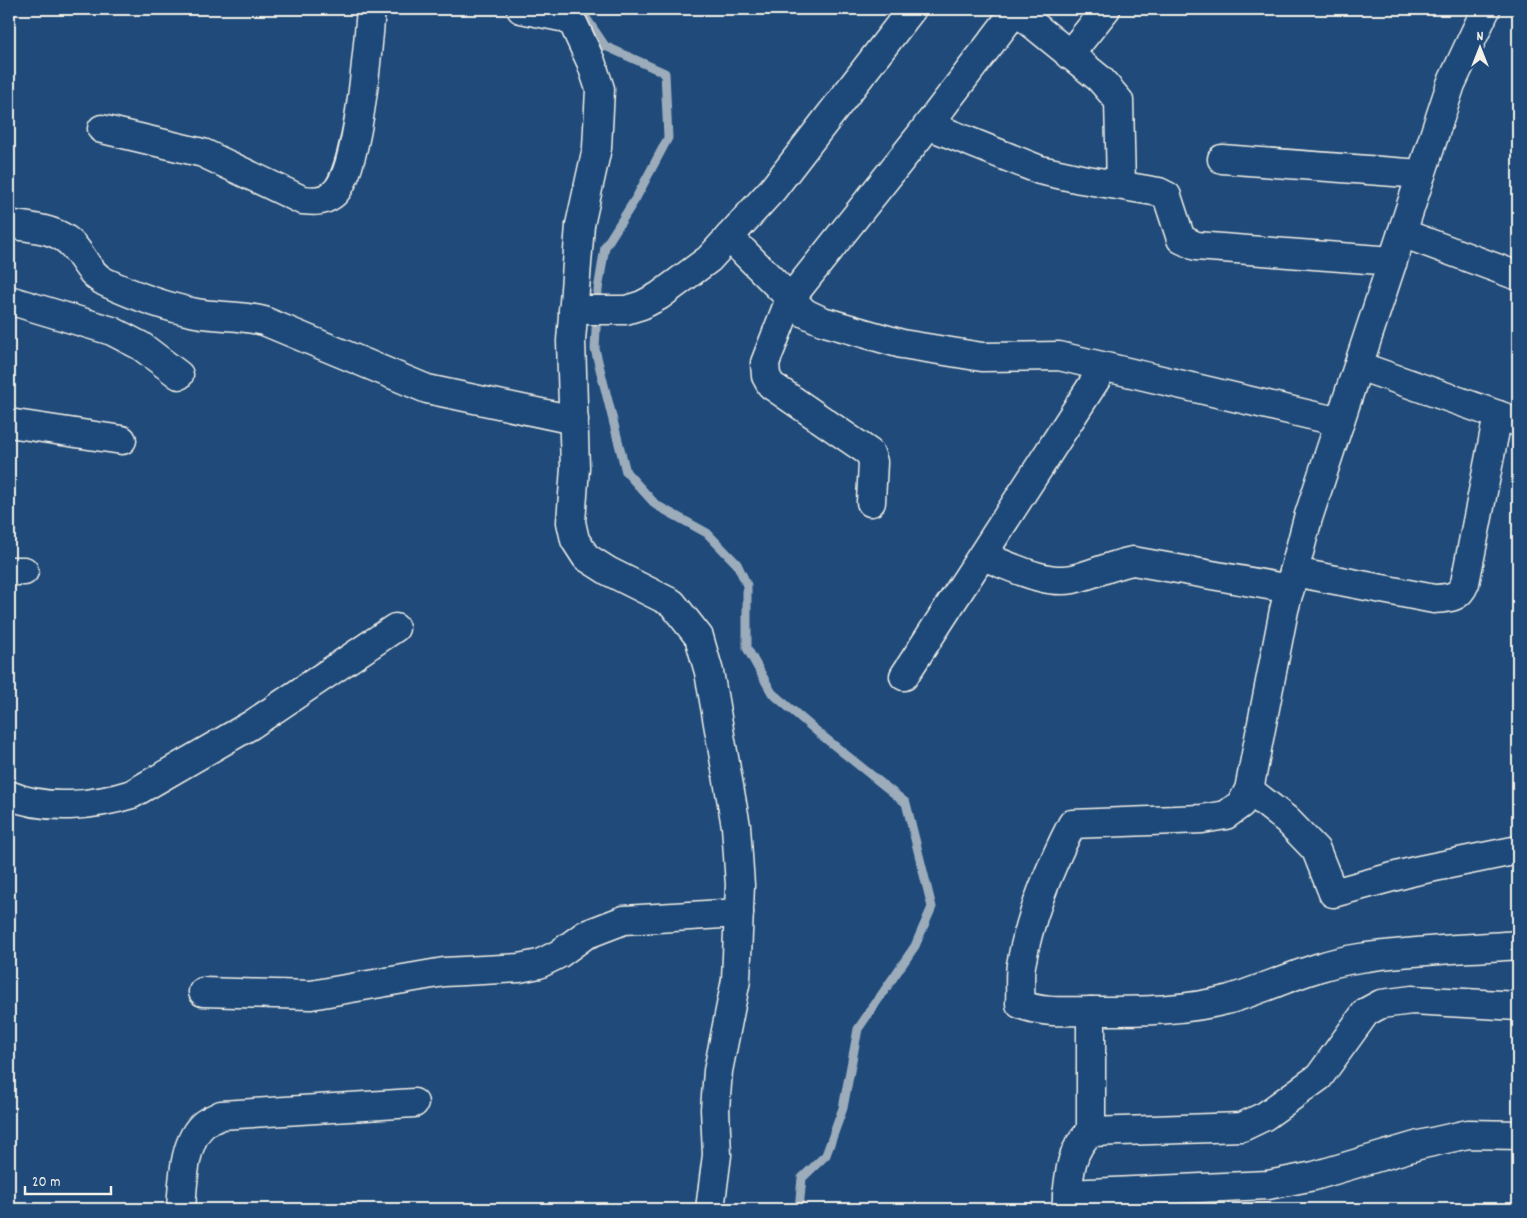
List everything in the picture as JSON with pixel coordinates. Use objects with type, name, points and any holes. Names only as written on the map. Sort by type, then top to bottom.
[{"type":"street","points":[[102,129],[203,153],[302,200],[319,201],[333,194],[342,180],[353,149],[362,98],[371,9]]},
{"type":"street","points":[[521,9],[566,18],[574,26],[600,89],[597,148],[580,225],[580,310],[571,341],[575,468],[571,522],[575,540],[586,557],[608,571],[672,603],[699,637],[709,672],[736,826],[740,885],[736,980],[718,1071],[715,1108],[717,1155],[710,1209]]},
{"type":"street","points":[[580,310],[626,310],[659,296],[709,259],[773,189],[912,9]]},
{"type":"street","points":[[871,502],[873,462],[870,453],[771,385],[766,376],[765,363],[769,348],[790,299],[928,125],[1015,9],[1111,89],[1119,101],[1121,184]]},
{"type":"street","points":[[1070,55],[1106,9]]},
{"type":"street","points":[[1486,9],[1451,84],[1308,518],[1292,580],[1250,790],[1241,804],[1226,815],[1202,819],[1072,824],[1051,864],[1031,922],[1021,966],[1020,1004],[1035,1010],[1159,1011],[1200,1006],[1238,996],[1298,974],[1359,958],[1518,945]]},
{"type":"street","points":[[928,125],[1040,170],[1081,179],[1149,188],[1167,196],[1181,239],[1196,246],[1393,261]]},
{"type":"street","points":[[1222,159],[1422,174]]},
{"type":"street","points":[[9,224],[56,233],[65,238],[93,273],[104,281],[174,308],[198,313],[244,316],[264,320],[427,389],[574,420]]},
{"type":"street","points":[[1402,233],[1518,276]]},
{"type":"street","points":[[729,237],[805,313],[822,320],[902,344],[982,357],[1059,356],[1340,422]]},
{"type":"street","points":[[9,300],[112,331],[141,346],[179,375]]},
{"type":"street","points":[[982,556],[1042,577],[1057,580],[1072,579],[1116,564],[1133,561],[1434,599],[1452,598],[1461,593],[1465,583],[1508,419],[1359,366]]},
{"type":"street","points":[[904,676],[1104,367]]},
{"type":"street","points":[[9,423],[122,440]]},
{"type":"street","points":[[9,795],[25,802],[79,804],[112,800],[132,794],[252,725],[395,628]]},
{"type":"street","points":[[1250,790],[1287,820],[1316,850],[1333,892],[1415,871],[1518,850]]},
{"type":"street","points":[[203,992],[311,996],[444,972],[518,968],[539,964],[559,954],[585,935],[624,920],[739,913]]},
{"type":"street","points":[[1518,1006],[1412,1000],[1381,1004],[1366,1012],[1319,1077],[1265,1116],[1242,1127],[1091,1132],[1080,1141],[1073,1157],[1066,1202],[1268,1185],[1314,1176],[1419,1145],[1468,1134],[1518,1134]]},
{"type":"street","points":[[1091,1011],[1091,1132]]},
{"type":"street","points":[[181,1209],[185,1164],[193,1139],[203,1124],[221,1115],[414,1103]]},
{"type":"waterway","points":[[580,9],[605,46],[665,73],[668,138],[636,198],[605,247],[598,290],[595,349],[626,472],[656,505],[707,533],[737,564],[747,585],[747,648],[772,693],[906,803],[932,907],[915,946],[858,1029],[843,1108],[826,1155],[802,1178],[799,1209]]}]
